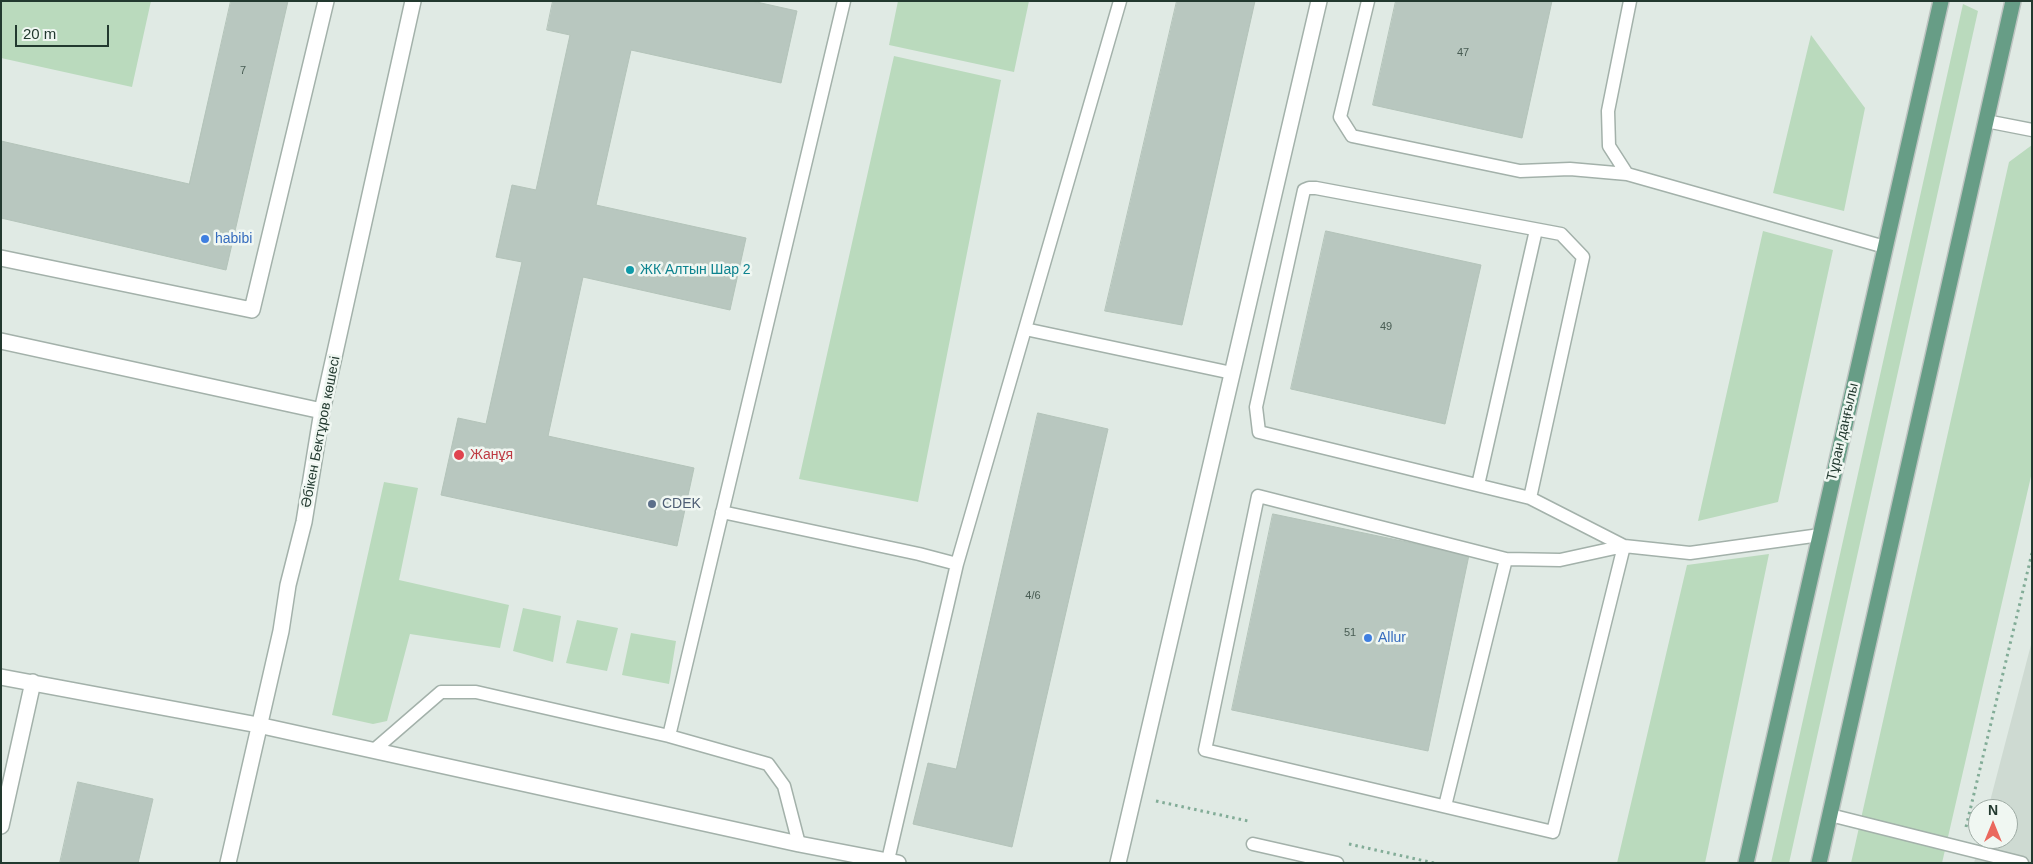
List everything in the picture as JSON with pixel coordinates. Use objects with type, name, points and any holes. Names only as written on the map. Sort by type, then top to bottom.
[{"type":"main road","name":"Тұран даңғылы","points":[[1746,863],[1940,1]]},
{"type":"main road","points":[[1819,863],[2013,1]]},
{"type":"street","points":[[1,258],[252,310],[326,1]]},
{"type":"street","name":"Әбікен Бектұров көшесі","points":[[228,863],[281,630],[288,585],[304,522],[322,411],[413,1]]},
{"type":"street","points":[[1118,863],[1319,1]]},
{"type":"street","points":[[1,340],[322,411]]},
{"type":"street","points":[[1,676],[258,725],[799,844],[893,862]]},
{"type":"street","points":[[1,826],[33,682]]},
{"type":"lane","points":[[668,736],[844,1]]},
{"type":"lane","points":[[893,862],[957,564],[1120,1]]},
{"type":"lane","points":[[1368,1],[1340,117],[1352,136],[1520,171],[1570,169],[1627,174],[1884,247]]},
{"type":"lane","points":[[1627,174],[1609,146],[1608,111],[1630,1]]},
{"type":"lane","points":[[1986,121],[2032,130]]},
{"type":"lane","points":[[1530,498],[1583,257],[1561,234],[1316,188],[1304,190],[1256,407],[1259,432],[1530,498],[1624,546]]},
{"type":"lane","points":[[1478,485],[1536,230]]},
{"type":"lane","points":[[1025,329],[1232,373]]},
{"type":"lane","points":[[1624,546],[1553,832],[1205,750],[1258,496],[1506,559],[1560,560],[1624,546],[1690,553],[1820,535]]},
{"type":"lane","points":[[722,512],[919,554],[957,564]]},
{"type":"lane","points":[[1445,806],[1506,559]]},
{"type":"lane","points":[[374,750],[441,692],[476,692],[668,736],[768,764],[784,786],[799,844]]},
{"type":"lane","points":[[1830,815],[2022,863]]},
{"type":"lane","points":[[1252,844],[1337,863]]},
{"type":"path","points":[[1962,847],[2032,553]]},
{"type":"shaded area","points":[[2032,641],[2032,863],[1974,863],[1978,849],[2018,849],[2018,799],[1991,799]]},
{"type":"green space","points":[[1,1],[151,1],[132,87],[1,58]]},
{"type":"green space","points":[[898,1],[1029,1],[1014,72],[889,45]]},
{"type":"green space","points":[[1963,4],[1978,11],[1789,863],[1771,863]]},
{"type":"green space","points":[[1811,35],[1865,108],[1844,211],[1773,193]]},
{"type":"green space","points":[[894,56],[1001,80],[918,502],[799,479]]},
{"type":"green space","points":[[2032,145],[2032,472],[1942,863],[1851,863],[2009,162]]},
{"type":"green space","points":[[1763,231],[1833,250],[1778,502],[1698,521]]},
{"type":"green space","points":[[384,482],[418,488],[399,580],[509,605],[500,648],[410,634],[387,721],[373,724],[332,715]]},
{"type":"green space","points":[[1769,554],[1705,863],[1617,863],[1687,565]]},
{"type":"green space","points":[[523,608],[561,616],[553,662],[513,651]]},
{"type":"green space","points":[[577,620],[618,628],[607,671],[566,663]]},
{"type":"green space","points":[[631,633],[676,641],[669,684],[622,675]]},
{"type":"building","points":[[231,1],[288,1],[226,270],[1,218],[1,141],[189,184]]},
{"type":"building","name":"ЖК Алтын Шар 2","points":[[553,1],[752,1],[797,11],[781,83],[631,50],[596,205],[746,238],[730,310],[583,277],[548,436],[694,468],[677,546],[441,495],[458,418],[486,424],[522,262],[496,257],[512,185],[536,190],[570,35],[547,30]]},
{"type":"building","points":[[1177,1],[1255,1],[1182,325],[1105,311]]},
{"type":"building","points":[[1396,1],[1552,1],[1522,138],[1373,105]]},
{"type":"building","points":[[1326,231],[1481,265],[1445,424],[1291,389]]},
{"type":"building","points":[[1038,413],[1108,429],[1012,847],[913,824],[928,763],[956,769]]},
{"type":"building","points":[[1273,514],[1469,555],[1428,751],[1232,710]]},
{"type":"building","points":[[78,782],[153,799],[138,863],[60,863]]},
{"type":"place","name":"habibi","points":[[205,239]]},
{"type":"place","name":"ЖК Алтын Шар 2","points":[[630,270]]},
{"type":"place","name":"Жанұя","points":[[459,455]]},
{"type":"place","name":"CDEK","points":[[652,504]]},
{"type":"place","name":"Allur","points":[[1368,638]]}]
